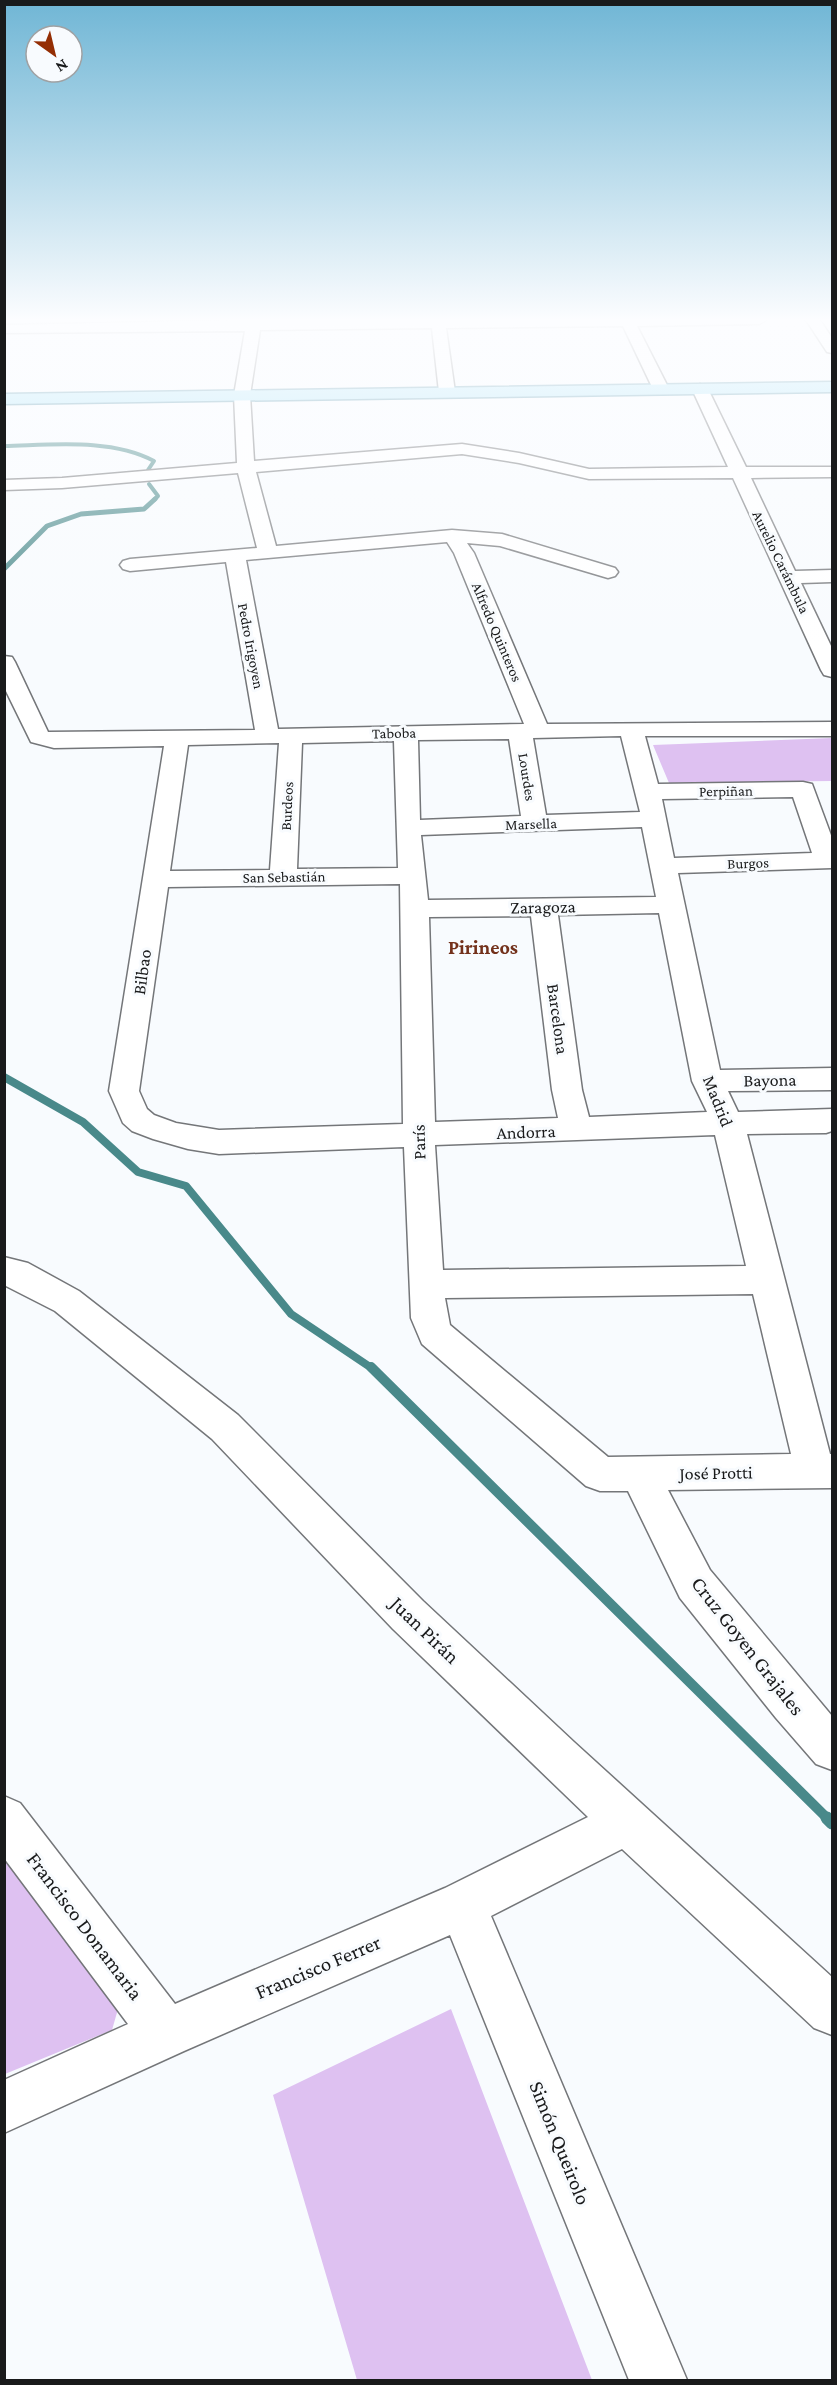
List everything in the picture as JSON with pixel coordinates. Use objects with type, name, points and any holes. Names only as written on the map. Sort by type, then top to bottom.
[{"type":"street","points":[[244,431],[246,468],[267,553]]},
{"type":"street","name":"Aurelio Carámbula","points":[[719,431],[832,670]]},
{"type":"street","points":[[4,484],[62,483],[462,449],[519,458],[589,474],[832,472]]},
{"type":"street","points":[[130,565],[452,536],[502,540],[608,572]]},
{"type":"street","name":"Alfredo Quinteros","points":[[452,536],[464,553],[529,731]]},
{"type":"street","name":"Pedro Irigoyen","points":[[235,556],[250,646],[280,735]]},
{"type":"street","points":[[789,577],[832,576]]},
{"type":"street","name":"Taboba","points":[[4,662],[39,737],[46,740],[631,729],[832,729]]},
{"type":"street","name":"Madrid","points":[[631,729],[664,866],[707,1081],[728,1123],[766,1280],[824,1472]]},
{"type":"street","name":"Lourdes","points":[[529,731],[535,824]]},
{"type":"street","name":"París","points":[[406,733],[408,828],[415,909],[419,1135],[429,1318],[435,1334],[619,1474]]},
{"type":"street","name":"Burdeos","points":[[280,735],[283,877]]},
{"type":"street","name":"Bilbao","points":[[177,738],[124,1091],[136,1117],[162,1130],[188,1138],[219,1142]]},
{"type":"street","name":"Perpiñan","points":[[651,806],[803,789],[830,860]]},
{"type":"street","name":"Marsella","points":[[408,828],[535,824],[651,806]]},
{"type":"street","name":"Burgos","points":[[664,866],[830,860]]},
{"type":"street","name":"San Sebastián","points":[[156,879],[412,876]]},
{"type":"street","name":"Zaragoza","points":[[415,909],[670,905]]},
{"type":"street","name":"Barcelona","points":[[543,907],[567,1090],[577,1130]]},
{"type":"street","name":"Bayona","points":[[707,1081],[832,1079]]},
{"type":"street","name":"Andorra","points":[[219,1142],[832,1120]]},
{"type":"street","name":"Juan Pirán","points":[[4,1271],[16,1273],[67,1300],[225,1427],[408,1615],[558,1758],[832,2010]]},
{"type":"street","points":[[426,1284],[766,1280]]},
{"type":"street","name":"José Protti","points":[[619,1474],[824,1472]]},
{"type":"street","name":"Cruz Goyen Grajales","points":[[619,1474],[695,1584],[791,1703],[832,1748]]},
{"type":"street","name":"Francisco Donamaria","points":[[4,1819],[165,2033]]},
{"type":"street","name":"Francisco Ferrer","points":[[4,2107],[165,2033],[462,1905],[628,1821]]},
{"type":"street","name":"Simón Queirolo","points":[[462,1905],[658,2380]]},
{"type":"shaded area","points":[[832,738],[832,781],[669,783],[653,745]]},
{"type":"shaded area","points":[[4,1860],[118,2009],[112,2030],[5,2074]]},
{"type":"shaded area","points":[[451,2009],[592,2380],[357,2380],[273,2095]]},
{"type":"waterway","points":[[4,446],[81,444],[119,449],[154,461],[148,470]]},
{"type":"waterway","points":[[149,484],[158,496],[155,499]]},
{"type":"waterway","points":[[4,569],[47,526],[81,514],[144,509],[155,499]]},
{"type":"waterway","points":[[4,1077],[83,1122],[138,1172],[186,1186],[291,1314],[373,1369]]},
{"type":"waterway","points":[[371,1367],[828,1819]]},
{"type":"waterway","points":[[828,1819],[832,1823]]},
{"type":"district","name":"Pirineos","points":[[483,947]]}]
